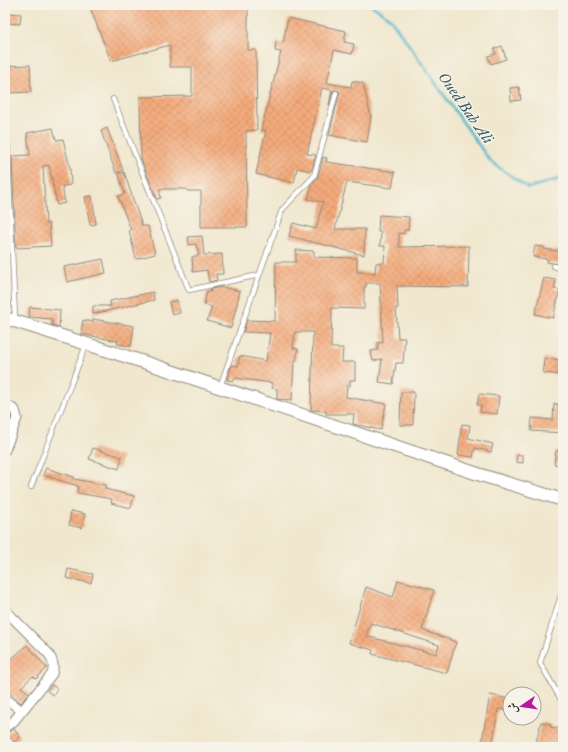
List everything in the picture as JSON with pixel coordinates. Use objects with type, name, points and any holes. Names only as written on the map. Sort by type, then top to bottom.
[{"type":"main road","points":[[10,320],[484,476],[563,500]]},
{"type":"street","points":[[5,404],[15,410],[18,418],[5,450]]},
{"type":"street","points":[[5,610],[48,653],[54,664],[52,674],[13,722],[5,727]]},
{"type":"street","points":[[5,698],[22,711]]},
{"type":"lane","points":[[5,86],[10,320]]},
{"type":"lane","points":[[220,388],[282,210],[314,176],[336,93]]},
{"type":"lane","points":[[113,99],[189,290],[260,275]]},
{"type":"lane","points":[[554,266],[563,270]]},
{"type":"lane","points":[[30,487],[86,345]]},
{"type":"lane","points":[[563,589],[540,663],[563,703]]},
{"type":"building","points":[[89,5],[248,5],[248,50],[256,50],[257,130],[246,131],[247,227],[201,227],[201,191],[187,191],[187,189],[159,189],[161,198],[157,199],[141,159],[140,97],[192,96],[192,67],[170,67],[170,45],[111,61]]},
{"type":"building","points":[[8,13],[21,14],[20,24],[7,23]]},
{"type":"building","points":[[288,18],[346,31],[344,42],[354,44],[352,54],[334,50],[327,83],[351,87],[352,81],[363,83],[371,117],[367,142],[329,135],[340,92],[337,90],[333,91],[329,105],[332,90],[322,88],[307,154],[316,155],[311,171],[297,168],[294,183],[256,174],[266,130],[261,130],[281,52],[275,51],[276,42],[283,43]]},
{"type":"building","points":[[502,46],[506,59],[491,64],[488,56],[496,54],[494,49]]},
{"type":"building","points":[[30,65],[31,92],[9,93],[8,66]]},
{"type":"building","points":[[519,87],[521,100],[511,101],[510,88]]},
{"type":"building","points":[[53,128],[56,140],[63,139],[70,168],[71,185],[62,186],[65,203],[57,205],[49,165],[43,166],[46,224],[49,224],[51,246],[16,248],[12,156],[30,155],[27,133]]},
{"type":"building","points":[[107,128],[123,170],[116,173],[101,131]]},
{"type":"building","points":[[323,157],[327,158],[326,162],[395,172],[392,188],[347,182],[335,229],[365,229],[364,255],[289,236],[293,223],[316,229],[323,202],[308,199],[312,184],[318,177]]},
{"type":"building","points":[[124,172],[142,226],[148,226],[155,254],[136,259],[129,230],[131,230],[118,196],[125,194],[118,173]]},
{"type":"building","points":[[92,196],[96,224],[90,225],[85,197]]},
{"type":"building","points":[[379,215],[409,217],[408,230],[404,230],[404,234],[399,233],[399,247],[469,246],[468,287],[397,286],[398,308],[396,308],[398,338],[405,338],[403,363],[396,363],[393,384],[379,382],[382,359],[373,361],[371,351],[378,350],[378,342],[383,343],[380,283],[366,283],[366,287],[364,287],[364,309],[332,308],[331,348],[343,348],[342,362],[355,362],[355,380],[350,380],[350,386],[347,385],[346,397],[386,404],[381,430],[353,424],[354,414],[326,414],[326,411],[311,410],[313,332],[295,332],[293,348],[298,349],[296,361],[294,361],[292,400],[277,399],[277,389],[272,388],[272,383],[234,378],[234,381],[227,380],[232,365],[238,366],[240,356],[266,361],[270,333],[243,332],[247,320],[275,321],[276,262],[296,262],[296,250],[314,251],[314,257],[357,258],[357,272],[375,273],[376,263],[384,263],[385,246],[380,246],[381,232],[378,232]]},
{"type":"building","points":[[202,236],[204,255],[222,254],[223,274],[216,274],[217,280],[209,282],[207,270],[193,272],[192,257],[199,255],[196,244],[189,245],[188,237]]},
{"type":"building","points":[[535,246],[563,252],[563,265],[547,262],[548,259],[533,257]]},
{"type":"building","points":[[103,259],[106,273],[67,282],[64,267]]},
{"type":"building","points":[[544,278],[556,280],[554,289],[560,290],[553,318],[535,314]]},
{"type":"building","points":[[222,287],[240,291],[231,328],[207,321],[212,307],[204,305],[207,291],[211,292],[210,289]]},
{"type":"building","points":[[153,292],[154,300],[93,314],[93,306],[111,306],[110,301]]},
{"type":"building","points":[[177,300],[180,313],[172,315],[169,302]]},
{"type":"building","points":[[30,307],[60,310],[59,327],[52,325],[52,319],[29,317]]},
{"type":"building","points":[[93,319],[134,326],[131,346],[117,344],[118,341],[81,334],[83,320],[93,322]]},
{"type":"building","points":[[544,358],[563,360],[563,375],[543,373]]},
{"type":"building","points":[[401,392],[414,392],[413,425],[400,425]]},
{"type":"building","points":[[479,394],[499,396],[497,414],[480,412],[481,405],[477,405]]},
{"type":"building","points":[[554,404],[563,405],[563,433],[531,431],[532,418],[553,420]]},
{"type":"building","points":[[5,411],[10,414],[11,418],[5,432]]},
{"type":"building","points":[[462,424],[470,425],[468,438],[493,444],[491,452],[475,448],[473,457],[458,455]]},
{"type":"building","points":[[93,448],[122,457],[119,469],[89,459]]},
{"type":"building","points":[[556,451],[563,452],[563,465],[554,464]]},
{"type":"building","points":[[517,455],[523,455],[523,463],[516,462]]},
{"type":"building","points":[[46,468],[74,477],[74,479],[106,485],[105,489],[134,496],[131,508],[111,503],[112,499],[77,493],[78,486],[43,475]]},
{"type":"building","points":[[71,511],[85,514],[82,528],[69,525]]},
{"type":"building","points":[[68,569],[93,574],[91,583],[66,578]]},
{"type":"building","points":[[398,580],[434,590],[422,630],[456,642],[447,673],[372,654],[373,650],[349,643],[366,587],[393,597]],"holes":[[[371,623],[439,645],[436,654],[366,636]]]},
{"type":"building","points":[[27,645],[47,668],[36,679],[33,676],[21,687],[29,693],[21,703],[5,688],[5,659],[8,662]]},
{"type":"building","points":[[52,685],[57,689],[53,695],[47,691]]},
{"type":"building","points":[[490,695],[502,697],[502,710],[498,709],[492,747],[481,747]]},
{"type":"building","points":[[542,722],[551,724],[550,727],[563,729],[563,747],[535,747]]},
{"type":"building","points":[[14,729],[20,737],[14,742],[7,733]]},
{"type":"waterway","name":"Oued Bab Ali","points":[[371,5],[390,18],[490,161],[528,188],[563,178]]}]
